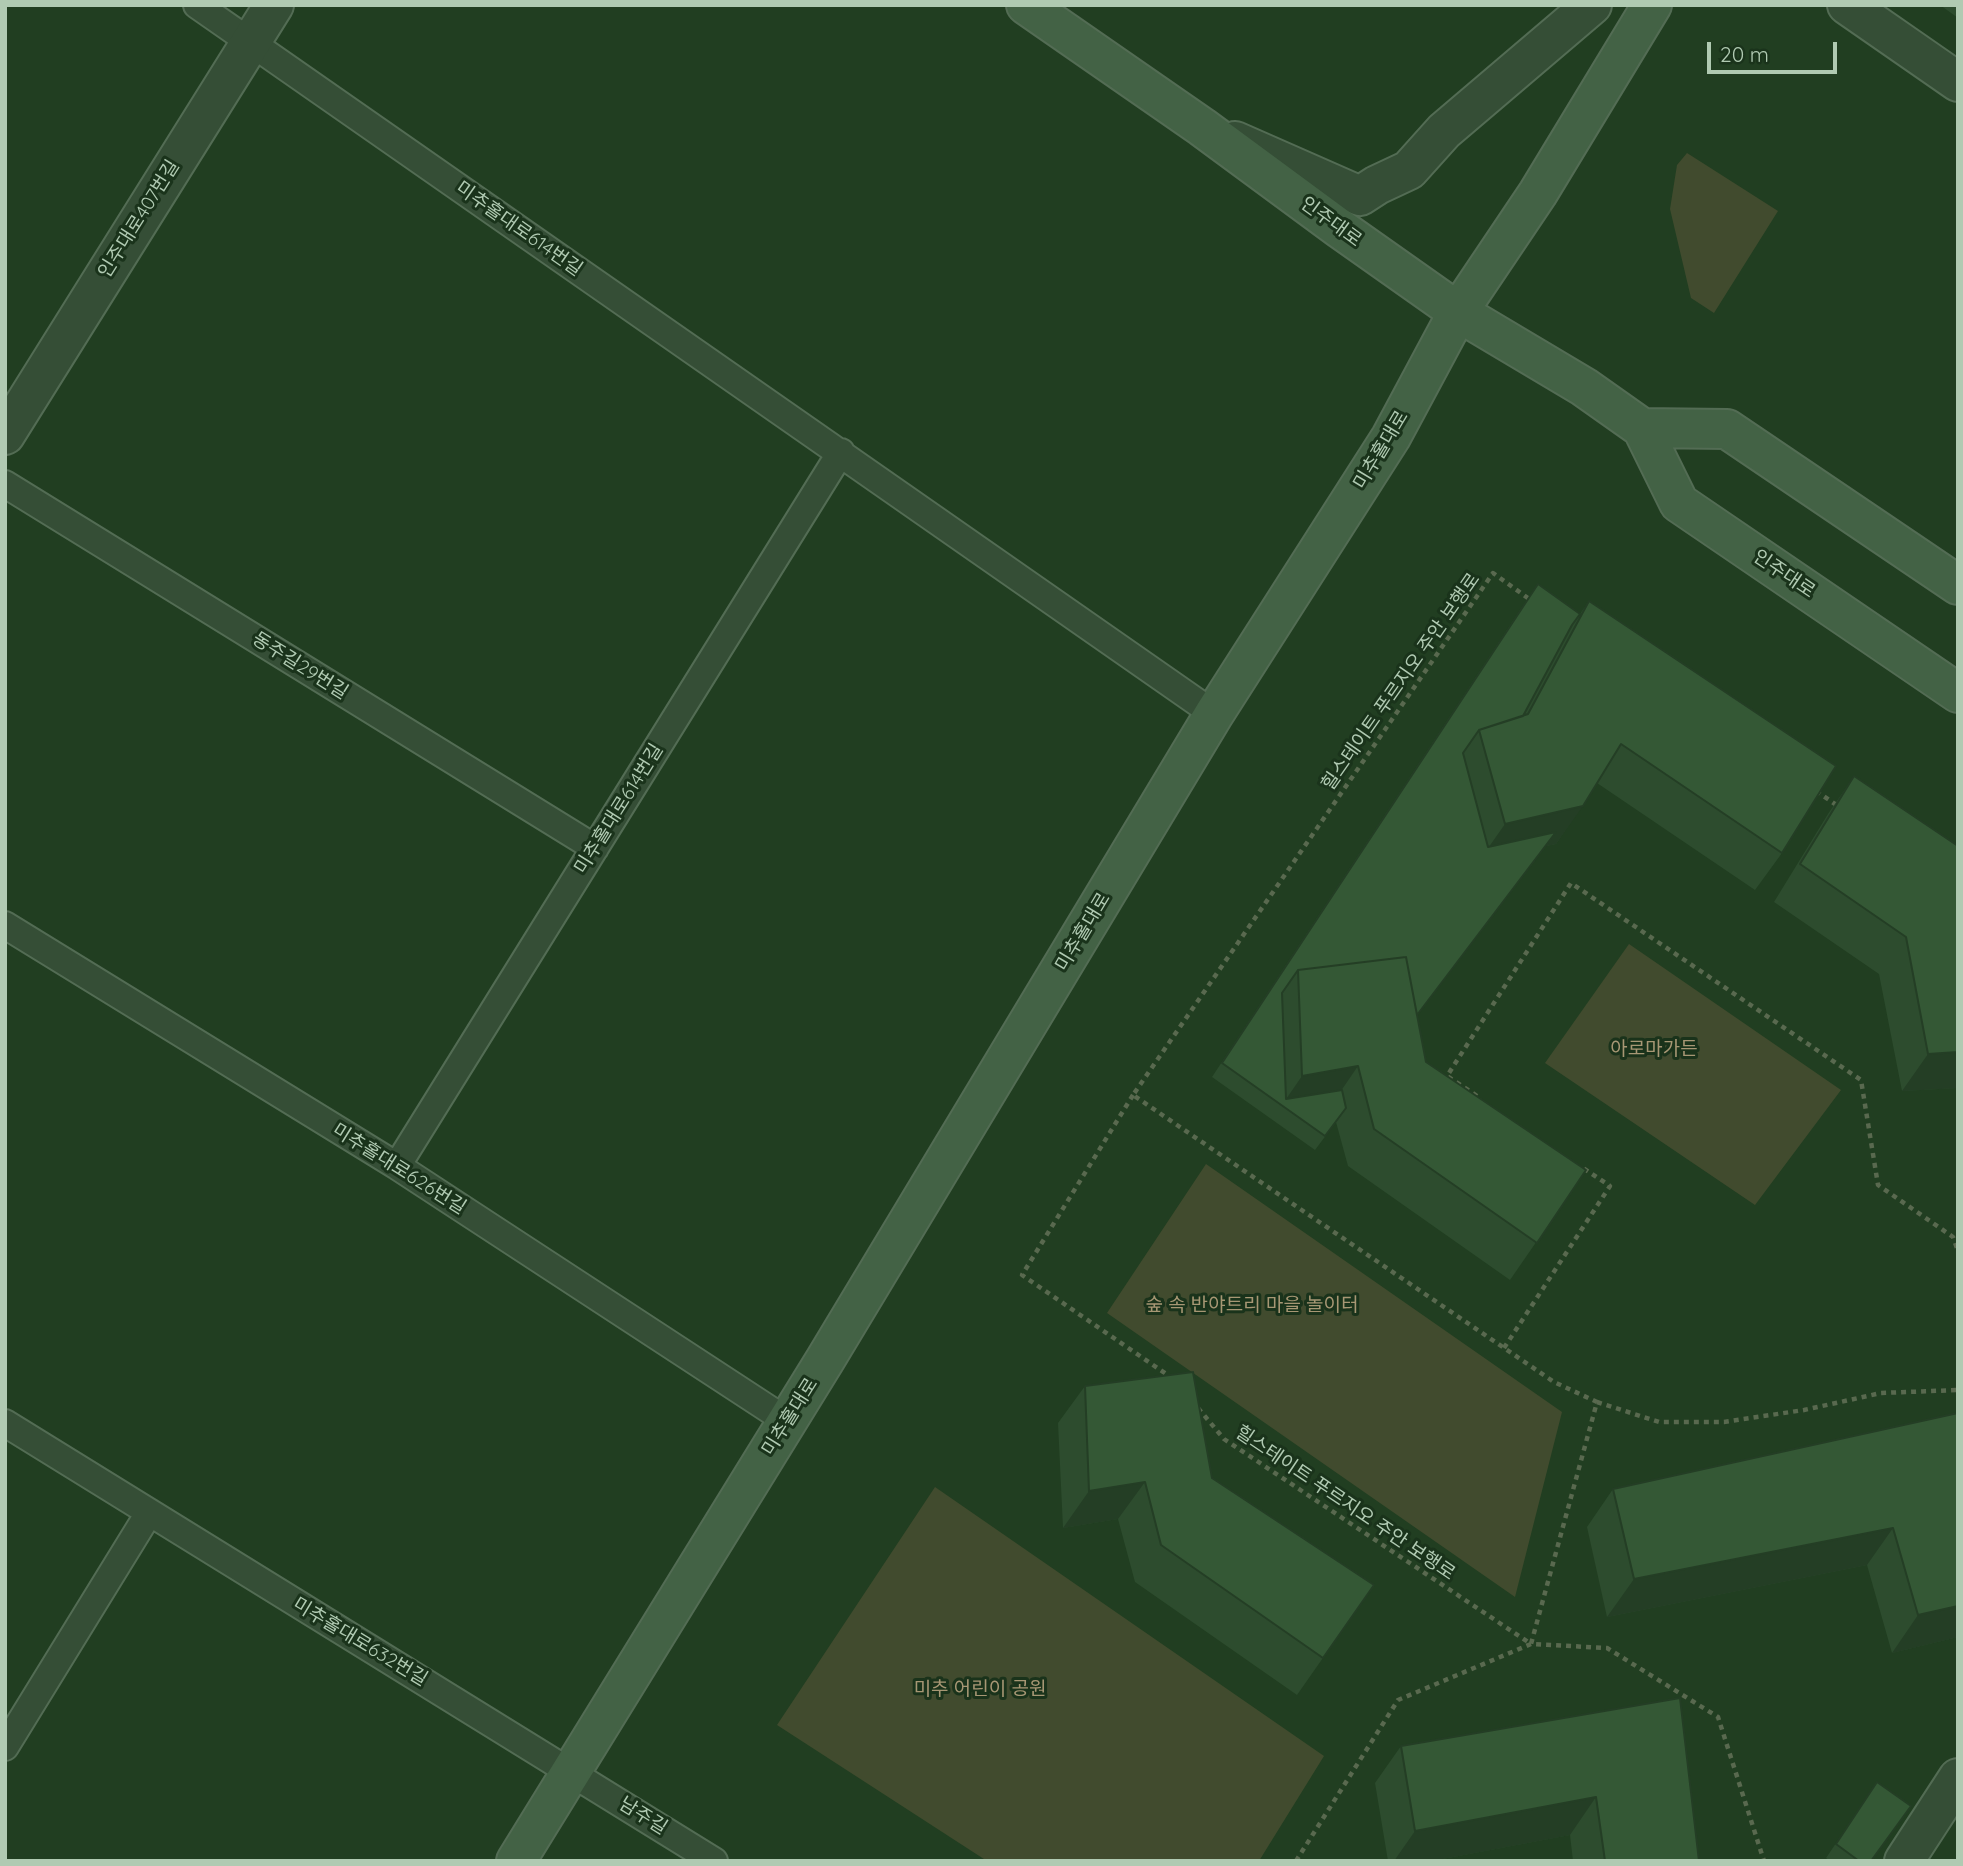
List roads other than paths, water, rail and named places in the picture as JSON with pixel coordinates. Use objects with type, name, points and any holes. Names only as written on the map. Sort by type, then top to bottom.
[{"type":"main road","name":"인주대로","points":[[1026,5],[1202,127],[1458,312],[1584,387],[1643,428],[1679,503],[1958,693]]},
{"type":"main road","name":"미추홀대로","points":[[516,1861],[787,1422],[1214,714],[1391,437],[1458,312],[1538,193],[1652,5]]},
{"type":"main road","points":[[1643,428],[1727,429],[1958,585]]},
{"type":"street","name":"인주대로407번길","points":[[5,435],[249,41],[274,5]]},
{"type":"street","points":[[1202,127],[1360,196],[1377,184],[1409,170],[1444,131],[1591,5]]},
{"type":"street","points":[[1847,5],[1958,82]]},
{"type":"street","points":[[1904,1861],[1958,1778]]},
{"type":"lane","name":"미추홀대로614번길","points":[[197,5],[1214,714]]},
{"type":"lane","name":"미추홀대로614번길","points":[[397,1166],[841,452]]},
{"type":"lane","name":"동주길29번길","points":[[5,484],[595,848]]},
{"type":"lane","name":"미추홀대로626번길","points":[[5,925],[397,1166],[787,1422]]},
{"type":"lane","name":"미추홀대로632번길","points":[[5,1423],[571,1772]]},
{"type":"lane","points":[[5,1746],[149,1513]]},
{"type":"lane","name":"남주길","points":[[571,1772],[714,1861]]},
{"type":"park label","name":"아로마가든","points":[[1654,1049]]},
{"type":"park label","name":"숲 속 반야트리 마을 놀이터","points":[[1252,1305]]},
{"type":"park label","name":"미추 어린이 공원","points":[[980,1689]]}]
